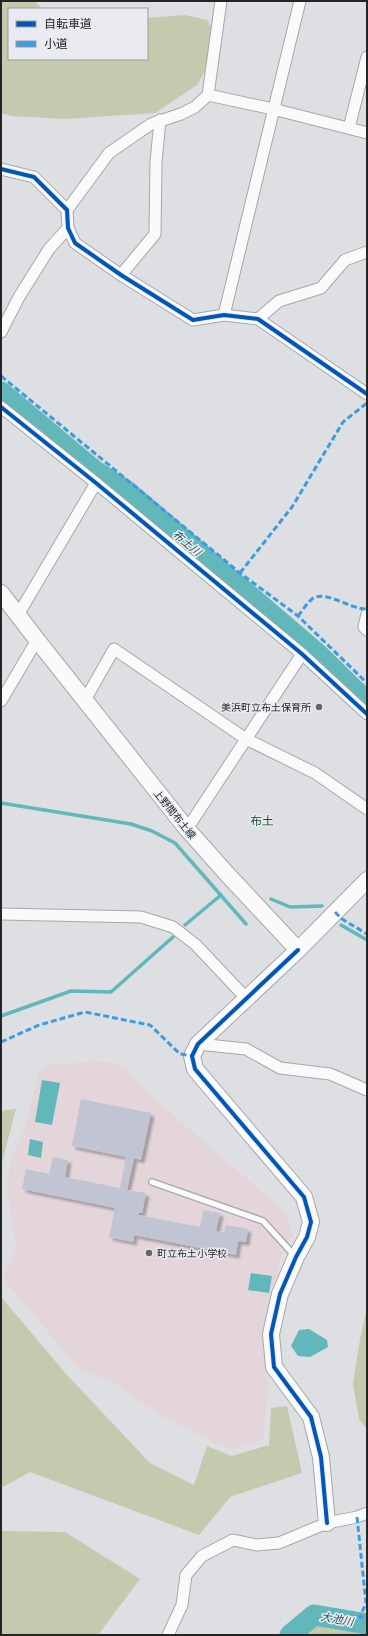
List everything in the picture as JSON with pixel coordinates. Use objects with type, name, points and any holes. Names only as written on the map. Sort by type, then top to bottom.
[{"type":"street","points":[[221,1],[208,95],[195,107],[181,114],[151,124],[109,153],[67,210],[68,228],[75,243],[121,275],[193,320],[224,315],[258,319],[367,394]]},
{"type":"street","points":[[224,315],[300,1]]},
{"type":"street","points":[[349,128],[367,57]]},
{"type":"street","points":[[208,95],[273,109],[367,133]]},
{"type":"street","points":[[121,275],[155,234],[156,162],[160,120]]},
{"type":"street","points":[[1,169],[34,177],[67,210]]},
{"type":"street","points":[[1,332],[19,297],[49,249],[68,228]]},
{"type":"street","points":[[258,319],[279,301],[320,288],[345,260],[367,252]]},
{"type":"street","points":[[1,407],[96,482],[302,654],[367,714]]},
{"type":"street","points":[[18,615],[96,482]]},
{"type":"street","name":"上野間布土線","points":[[1,593],[187,829],[298,950]]},
{"type":"street","points":[[367,614],[364,627],[367,630]]},
{"type":"street","points":[[1,701],[37,640]]},
{"type":"street","points":[[85,700],[114,650],[246,739],[315,773],[367,808]]},
{"type":"street","points":[[187,829],[302,654]]},
{"type":"street","points":[[327,1523],[321,1457],[311,1417],[274,1367],[271,1334],[280,1294],[296,1257],[307,1237],[311,1222],[304,1197],[195,1069],[192,1056],[198,1044],[298,950],[367,880]]},
{"type":"street","points":[[1,914],[141,917],[173,927],[196,945],[246,998]]},
{"type":"street","points":[[198,1044],[246,1049],[280,1068],[330,1074],[367,1090]]},
{"type":"street","points":[[168,1635],[182,1605],[186,1575],[202,1556],[233,1540],[256,1545],[279,1543],[327,1523],[357,1517],[367,1513]]},
{"type":"lane","points":[[152,1182],[263,1221],[296,1257]]},
{"type":"shaded area","name":"町立布土小学校","points":[[100,1061],[125,1066],[142,1088],[285,1212],[293,1236],[280,1258],[263,1349],[269,1376],[263,1440],[229,1450],[163,1417],[114,1383],[79,1369],[3,1278],[16,1247],[6,1185],[14,1151],[25,1128],[38,1073],[50,1065]]},
{"type":"green space","points":[[1,1],[34,1],[42,8],[8,8],[8,60],[148,60],[148,18],[185,15],[207,20],[216,35],[210,62],[197,85],[155,113],[64,119],[11,116],[1,113]]},
{"type":"green space","points":[[16,1109],[1,1166],[1,1111]]},
{"type":"green space","points":[[1,1297],[67,1375],[150,1463],[194,1485],[207,1446],[232,1456],[269,1445],[271,1408],[287,1406],[302,1473],[230,1497],[199,1535],[30,1472],[1,1488]]},
{"type":"green space","points":[[367,1307],[367,1429],[359,1419],[353,1384]]},
{"type":"green space","points":[[1,1531],[65,1532],[140,1579],[98,1635],[1,1635]]},
{"type":"green space","points":[[315,1623],[367,1630],[367,1635],[299,1635]]},
{"type":"water","points":[[42,1080],[60,1083],[52,1125],[35,1122]]},
{"type":"water","points":[[30,1139],[43,1142],[41,1158],[28,1155]]},
{"type":"water","points":[[251,1273],[272,1276],[269,1293],[248,1290]]},
{"type":"water","points":[[309,1329],[327,1340],[328,1347],[310,1357],[298,1356],[291,1346],[299,1330]]},
{"type":"building","points":[[81,1099],[151,1113],[141,1160],[134,1158],[127,1190],[146,1193],[142,1213],[139,1212],[138,1215],[200,1227],[203,1210],[220,1213],[216,1231],[224,1232],[226,1225],[248,1229],[246,1242],[238,1241],[236,1255],[134,1235],[133,1242],[109,1237],[115,1208],[22,1189],[26,1169],[49,1174],[53,1157],[68,1160],[65,1177],[120,1188],[126,1157],[72,1146]]},
{"type":"waterway","name":"布土川","points":[[1,392],[94,470],[127,491],[318,654],[367,702]]},
{"type":"waterway","points":[[1,803],[131,824],[152,831],[175,843],[246,924]]},
{"type":"waterway","points":[[185,925],[221,895]]},
{"type":"waterway","points":[[271,899],[290,907],[322,906]]},
{"type":"waterway","points":[[341,925],[367,940]]},
{"type":"waterway","points":[[1,1016],[71,991],[111,992],[173,937]]},
{"type":"waterway","name":"大池川","points":[[290,1635],[314,1615],[367,1624]]},
{"type":"marked path","points":[[1,376],[240,573],[298,616],[367,683]]},
{"type":"marked path","points":[[240,573],[292,507],[343,422],[367,403]]},
{"type":"marked path","points":[[298,616],[312,599],[324,596],[367,609]]},
{"type":"marked path","points":[[335,912],[342,919],[367,934]]},
{"type":"marked path","points":[[1,1042],[39,1025],[85,1012],[150,1025],[180,1054],[192,1056]]},
{"type":"marked path","points":[[357,1517],[366,1603],[360,1617],[367,1618]]},
{"type":"cycle path","points":[[1,169],[34,177],[67,210],[68,228],[75,243],[121,275],[193,320],[224,315],[258,319],[367,394]]},
{"type":"cycle path","points":[[1,407],[96,483],[302,654],[367,714]]},
{"type":"cycle path","points":[[298,950],[198,1044],[192,1056],[195,1069],[304,1197],[311,1222],[307,1237],[296,1257],[280,1294],[271,1334],[274,1367],[311,1417],[321,1457],[327,1523]]},
{"type":"place","name":"美浜町立布土保育所","points":[[319,707]]},
{"type":"place","name":"町立布土小学校","points":[[149,1253]]},
{"type":"district","name":"布土","points":[[262,821]]}]
